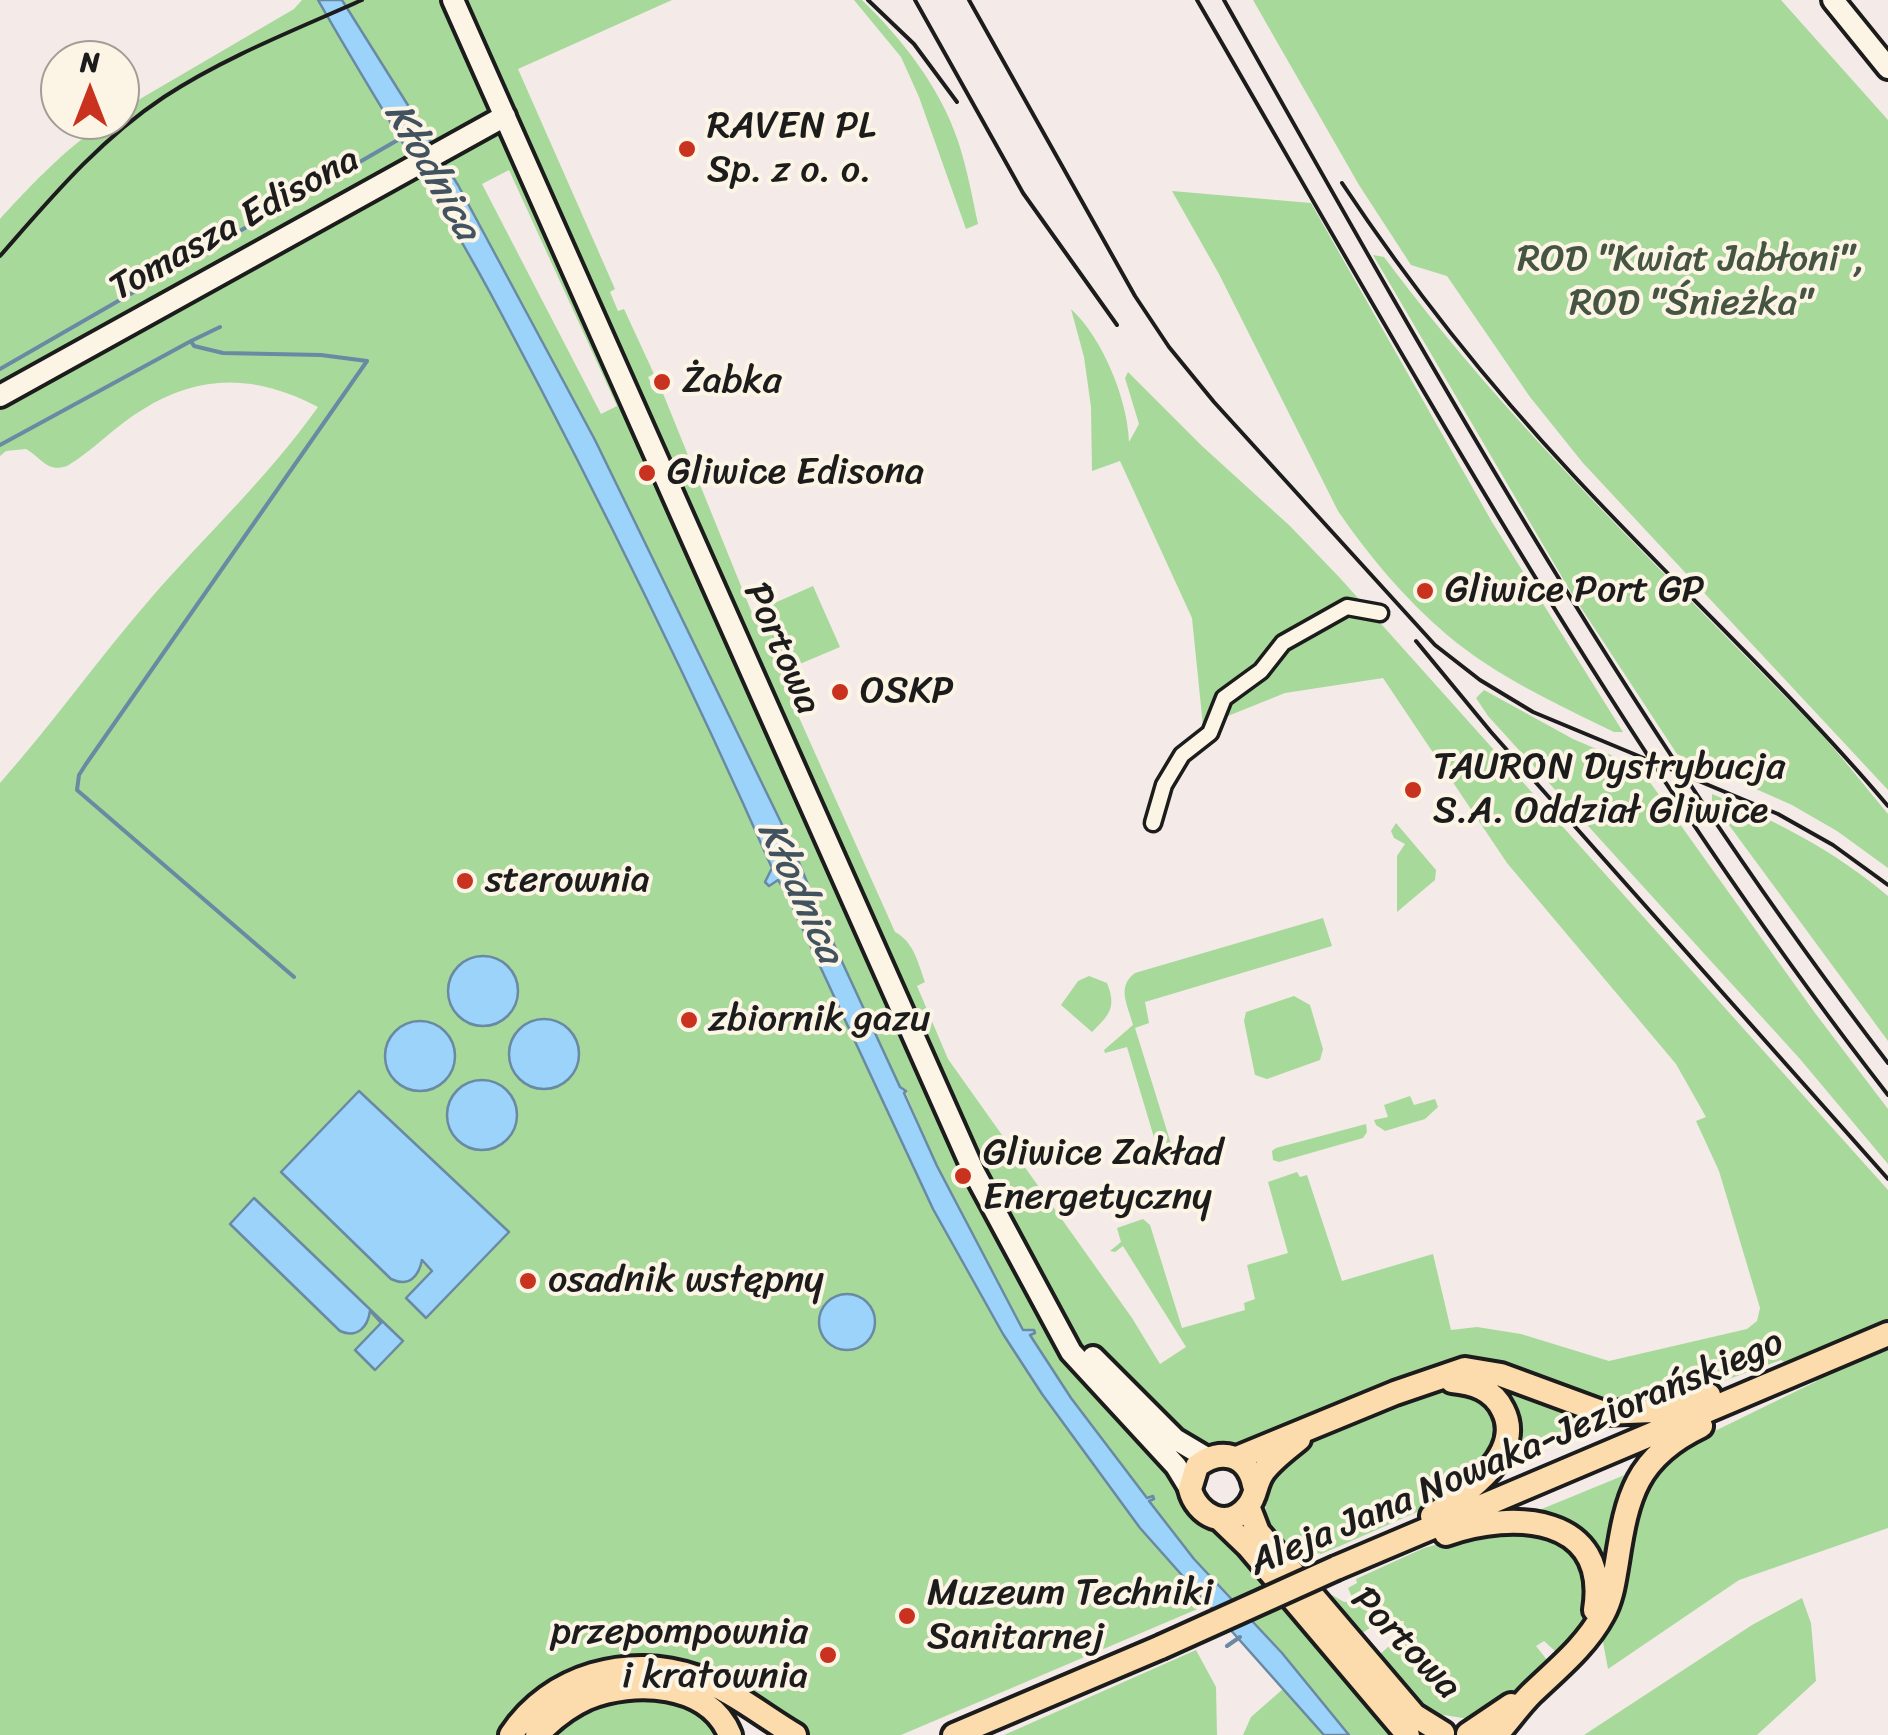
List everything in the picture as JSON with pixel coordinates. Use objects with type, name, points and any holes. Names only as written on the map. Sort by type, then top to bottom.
[{"type":"main road","name":"Aleja Jana Nowaka-Jeziorańskiego","points":[[942,1735],[964,1732],[1344,1565],[1888,1334]]},
{"type":"main road","points":[[1238,1458],[1466,1369],[1483,1371],[1580,1406],[1628,1414],[1794,1373]]},
{"type":"main road","points":[[1496,1735],[1528,1697],[1560,1668],[1604,1612],[1613,1586],[1624,1514],[1630,1492],[1642,1472],[1679,1438],[1754,1402],[1794,1373]]},
{"type":"main road","points":[[1344,1565],[1459,1497],[1490,1469],[1507,1443],[1506,1413],[1491,1394],[1472,1384],[1433,1380]]},
{"type":"main road","points":[[1251,1495],[1252,1474],[1238,1458],[1228,1455],[1207,1458],[1198,1466],[1190,1488],[1201,1511],[1220,1519],[1230,1518],[1251,1495],[1266,1468],[1317,1425]]},
{"type":"main road","name":"Portowa","points":[[1251,1495],[1258,1532],[1414,1715],[1442,1734]]},
{"type":"main road","name":"Portowa","points":[[1220,1519],[1248,1546],[1408,1735]]},
{"type":"main road","points":[[1344,1565],[1488,1524],[1521,1523],[1563,1530],[1588,1552],[1594,1568],[1598,1585],[1591,1632]]},
{"type":"main road","points":[[511,1735],[539,1704],[561,1688],[587,1676],[642,1667],[695,1677],[795,1735]]},
{"type":"main road","points":[[537,1735],[553,1718],[586,1698],[625,1688],[682,1693],[699,1699],[720,1717],[730,1735]]},
{"type":"main road","points":[[1442,1734],[1469,1734],[1504,1708],[1528,1697]]},
{"type":"street","name":"Portowa","points":[[453,0],[938,1095],[1000,1222],[1080,1363],[1176,1466],[1190,1488]]},
{"type":"street","points":[[1833,0],[1888,68]]},
{"type":"street","name":"Tomasza Edisona","points":[[0,396],[505,116]]},
{"type":"street","points":[[1153,823],[1164,785],[1182,756],[1210,732],[1224,698],[1261,671],[1283,644],[1348,607],[1380,612]]},
{"type":"street","name":"Portowa","points":[[1054,1322],[1175,1439],[1207,1458]]},
{"type":"green space","points":[[302,0],[318,0],[502,315],[642,589],[741,798],[772,868],[765,883],[769,886],[778,880],[795,910],[933,1209],[1207,1605],[901,1735],[809,1735],[696,1669],[503,1735],[0,1735],[0,783],[132,621],[258,481],[318,407],[251,384],[207,384],[186,389],[142,410],[67,466],[49,466],[26,449],[6,451],[0,456],[0,219],[81,140],[140,140],[140,99],[294,9]]},
{"type":"green space","points":[[342,0],[672,0],[518,69],[615,289],[610,292],[618,311],[624,309],[654,374],[648,377],[656,393],[662,391],[752,613],[813,586],[840,647],[795,666],[804,688],[789,695],[895,932],[907,941],[914,954],[925,982],[917,986],[948,1059],[1132,1318],[1160,1364],[1186,1347],[1123,1246],[1110,1251],[1121,1242],[1117,1228],[1143,1219],[1150,1225],[1182,1328],[1245,1310],[1244,1303],[1255,1299],[1247,1265],[1288,1253],[1268,1182],[1297,1172],[1300,1177],[1307,1175],[1342,1281],[1433,1254],[1451,1330],[1477,1327],[1521,1334],[1609,1361],[1747,1329],[1757,1321],[1760,1308],[1719,1171],[1696,1121],[1706,1117],[1676,1064],[1507,863],[1383,678],[1285,693],[1203,726],[1192,618],[1120,461],[1092,471],[1091,407],[1084,357],[1071,309],[1093,336],[1111,370],[1124,407],[1129,442],[1139,424],[1125,378],[1128,372],[1340,578],[1888,1190],[1888,1528],[1739,1580],[1608,1669],[1603,1642],[1622,1590],[1644,1485],[1678,1449],[1817,1381],[1781,1360],[1688,1394],[1624,1406],[1589,1399],[1472,1361],[1442,1364],[1348,1403],[1298,1418],[1241,1447],[1201,1445],[1173,1475],[1196,1520],[1227,1537],[1398,1735],[1349,1735],[1282,1653],[1194,1559],[1024,1330],[937,1166],[792,845],[595,440],[458,185]],"holes":[[[509,170],[617,406],[601,414],[482,184]]]},
{"type":"green space","points":[[854,0],[862,0],[891,31],[941,102],[961,151],[978,224],[966,229],[901,57]]},
{"type":"green space","name":"ROD \"Kwiat Jabłoni\", ROD \"Śnieżka\"","points":[[1253,0],[1781,0],[1888,120],[1888,790],[1583,463],[1530,397],[1447,276],[1411,265],[1359,185]]},
{"type":"green space","points":[[1172,191],[1311,203],[1492,522],[1623,732],[1614,732],[1571,711],[1485,663],[1431,620],[1375,560],[1338,511],[1219,274]]},
{"type":"green space","points":[[1373,255],[1384,257],[1432,320],[1535,439],[1839,755],[1888,814],[1888,868],[1792,805],[1677,754],[1572,594]]},
{"type":"green space","points":[[1484,690],[1573,739],[1639,767],[1888,1109],[1888,1164],[1800,1059],[1488,716],[1476,698]]},
{"type":"green space","points":[[1712,794],[1804,838],[1888,896],[1888,1041],[1712,802]]},
{"type":"green space","points":[[1396,823],[1436,870],[1435,880],[1397,912],[1397,856],[1405,844],[1394,838],[1391,831]]},
{"type":"green space","points":[[1323,918],[1332,946],[1145,1002],[1149,1023],[1135,1028],[1172,1147],[1158,1151],[1127,1047],[1105,1053],[1104,1050],[1133,1025],[1125,997],[1129,978],[1135,973]]},
{"type":"green space","points":[[1089,976],[1107,983],[1111,999],[1107,1016],[1092,1032],[1061,1005],[1078,981]]},
{"type":"green space","points":[[1294,996],[1310,1005],[1323,1049],[1320,1060],[1267,1079],[1255,1075],[1244,1021],[1246,1012]]},
{"type":"green space","points":[[1410,1096],[1414,1105],[1435,1099],[1438,1107],[1425,1119],[1385,1131],[1376,1125],[1374,1120],[1388,1117],[1384,1105]]},
{"type":"green space","points":[[1366,1124],[1363,1138],[1279,1162],[1273,1160],[1272,1151],[1276,1148]]},
{"type":"green space","points":[[1489,1379],[1610,1421],[1505,1465]]},
{"type":"green space","points":[[1466,1391],[1493,1406],[1499,1428],[1493,1450],[1453,1492],[1435,1504],[1321,1554],[1288,1546],[1268,1523],[1265,1503],[1260,1502],[1265,1476],[1317,1433],[1417,1393]]},
{"type":"green space","points":[[1632,1472],[1609,1578],[1532,1513]]},
{"type":"green space","points":[[1487,1531],[1559,1538],[1582,1559],[1584,1621],[1580,1633],[1562,1652],[1544,1641],[1536,1646],[1547,1666],[1481,1715],[1469,1719],[1431,1713],[1379,1655],[1403,1634],[1404,1621],[1392,1621],[1386,1634],[1377,1623],[1361,1634],[1327,1598],[1332,1595],[1344,1602],[1354,1602],[1348,1588],[1357,1583],[1356,1579],[1424,1548]]},
{"type":"green space","points":[[1802,1598],[1811,1623],[1816,1681],[1757,1735],[1584,1735],[1752,1625]]},
{"type":"green space","points":[[1196,1650],[1216,1687],[1217,1735],[1004,1735]]},
{"type":"green space","points":[[1283,1689],[1324,1735],[1243,1735],[1251,1717]]},
{"type":"green space","points":[[669,1698],[704,1712],[721,1735],[547,1735],[575,1713],[604,1702]]},
{"type":"water","name":"Kłodnica","points":[[318,0],[342,0],[458,185],[595,440],[792,845],[937,1166],[1023,1330],[1034,1330],[1030,1335],[1071,1398],[1147,1498],[1153,1496],[1149,1501],[1194,1559],[1282,1653],[1349,1735],[1324,1735],[1140,1528],[1003,1334],[933,1209],[785,891],[778,880],[769,886],[765,882],[772,868],[741,798],[573,451],[480,275]]},
{"type":"water","points":[[483,956],[508,966],[518,991],[508,1016],[483,1026],[458,1016],[448,991],[458,966]]},
{"type":"water","points":[[544,1019],[569,1029],[579,1054],[569,1079],[544,1089],[519,1079],[509,1054],[519,1029]]},
{"type":"water","points":[[420,1021],[445,1031],[455,1056],[445,1081],[420,1091],[395,1081],[385,1056],[395,1031]]},
{"type":"water","points":[[482,1080],[507,1090],[517,1115],[507,1140],[482,1150],[457,1140],[447,1115],[457,1090]]},
{"type":"water","points":[[359,1091],[509,1232],[426,1318],[406,1298],[432,1271],[422,1260],[419,1271],[408,1281],[391,1279],[281,1172]]},
{"type":"water","points":[[254,1198],[403,1341],[375,1370],[355,1350],[381,1323],[370,1311],[361,1330],[340,1331],[230,1224]]},
{"type":"water","points":[[847,1294],[866,1303],[875,1322],[866,1341],[847,1350],[828,1341],[819,1322],[828,1303]]},
{"type":"waterway","name":"Kłodnica","points":[[0,369],[403,137]]},
{"type":"waterway","points":[[220,327],[191,341],[194,346],[223,353],[321,355],[367,361],[86,764],[79,775],[77,790],[294,977]]},
{"type":"waterway","points":[[0,445],[191,341]]},
{"type":"waterway","points":[[1227,1646],[1240,1637]]},
{"type":"railway","points":[[0,256],[97,151],[164,97],[236,57],[362,0]]},
{"type":"railway","points":[[868,0],[914,44],[957,102]]},
{"type":"railway","points":[[915,0],[1023,193],[1117,325]]},
{"type":"railway","points":[[969,0],[1135,296],[1169,347],[1214,402],[1435,645],[1480,680],[1533,712],[1778,814],[1833,845],[1888,885]]},
{"type":"railway","points":[[1197,0],[1441,420],[1610,696],[1698,832],[1888,1095]]},
{"type":"railway","points":[[1224,0],[1457,408],[1620,676],[1795,937],[1888,1063]]},
{"type":"railway","points":[[1342,183],[1423,297],[1511,406],[1888,806]]},
{"type":"railway","points":[[1416,641],[1491,732],[1888,1179]]},
{"type":"place","name":"RAVEN PL Sp. z o. o.","points":[[687,149]]},
{"type":"place","name":"Żabka","points":[[662,382]]},
{"type":"place","name":"Gliwice Edisona","points":[[647,473]]},
{"type":"place","name":"Gliwice Port GP","points":[[1425,591]]},
{"type":"place","name":"OSKP","points":[[840,692]]},
{"type":"place","name":"TAURON Dystrybucja S.A. Oddział Gliwice","points":[[1413,790]]},
{"type":"place","name":"sterownia","points":[[465,881]]},
{"type":"place","name":"zbiornik gazu","points":[[689,1020]]},
{"type":"place","name":"Gliwice Zakład Energetyczny","points":[[963,1176]]},
{"type":"place","name":"osadnik wstępny","points":[[528,1281]]},
{"type":"place","name":"Muzeum Techniki Sanitarnej","points":[[907,1616]]},
{"type":"place","name":"przepompownia i kratownia","points":[[828,1655]]}]
